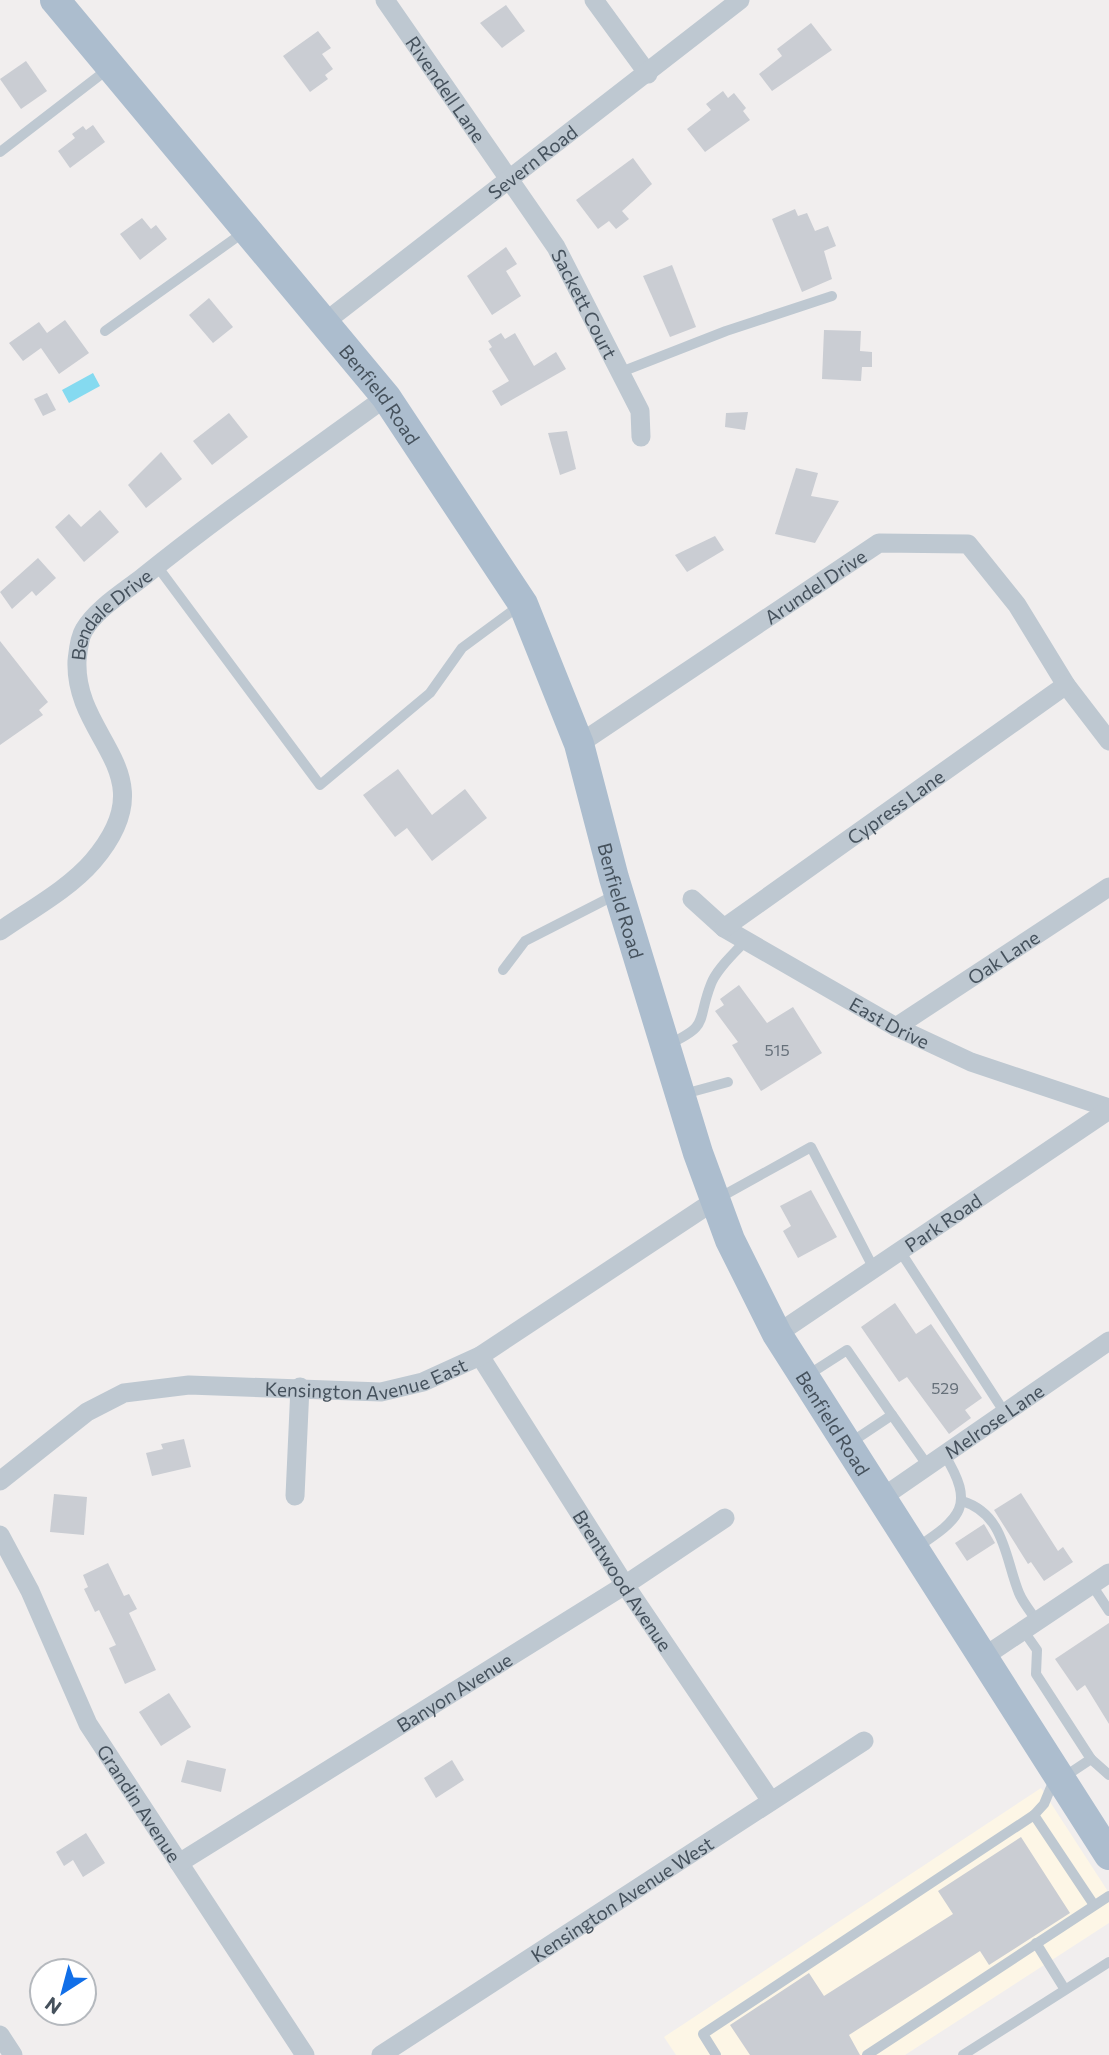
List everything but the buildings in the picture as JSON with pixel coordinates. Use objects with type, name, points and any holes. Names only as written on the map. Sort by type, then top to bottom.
[{"type":"main road","name":"Benfield Road","points":[[55,0],[386,397],[523,604],[579,744],[618,893],[714,1201],[730,1240],[777,1334],[804,1378],[1109,1854]]},
{"type":"street","name":"Rivendell Lane","points":[[385,0],[510,180]]},
{"type":"street","points":[[594,0],[648,74]]},
{"type":"street","name":"Severn Road","points":[[325,322],[740,0]]},
{"type":"street","name":"Sackett Court","points":[[510,180],[556,247],[621,372],[640,411],[641,437]]},
{"type":"street","name":"Bendale Drive","points":[[0,931],[92,862],[119,819],[123,796],[121,773],[82,699],[77,673],[83,630],[103,609],[157,566],[386,397]]},
{"type":"street","name":"Arundel Drive","points":[[579,744],[879,543],[968,544],[1017,605],[1066,685],[1109,741]]},
{"type":"street","name":"Cypress Lane","points":[[724,928],[1066,685]]},
{"type":"street","name":"Oak Lane","points":[[896,1027],[1109,887]]},
{"type":"street","name":"East Drive","points":[[692,899],[724,928],[896,1027],[971,1062],[1109,1109]]},
{"type":"street","name":"Park Road","points":[[777,1334],[1109,1109]]},
{"type":"street","name":"Kensington Avenue East","points":[[0,1482],[87,1412],[124,1393],[188,1385],[300,1387],[343,1393],[382,1392],[423,1382],[480,1356],[714,1201]]},
{"type":"street","name":"Melrose Lane","points":[[880,1499],[1109,1341]]},
{"type":"street","name":"Brentwood Avenue","points":[[480,1356],[625,1585],[771,1801]]},
{"type":"street","points":[[295,1496],[300,1387]]},
{"type":"street","name":"Banyon Avenue","points":[[179,1863],[625,1585],[725,1518]]},
{"type":"street","name":"Grandin Avenue","points":[[0,1535],[30,1591],[88,1724],[304,2055]]},
{"type":"street","points":[[982,1658],[1109,1573]]},
{"type":"street","name":"Kensington Avenue West","points":[[380,2055],[864,1741]]},
{"type":"street","points":[[0,2035],[13,2055]]},
{"type":"lane","points":[[0,152],[111,66]]},
{"type":"lane","points":[[105,331],[248,229]]},
{"type":"lane","points":[[621,372],[726,331],[832,296]]},
{"type":"lane","points":[[157,566],[320,785],[430,694],[462,648],[523,604]]},
{"type":"lane","points":[[503,970],[525,941],[618,893]]},
{"type":"lane","points":[[666,1046],[690,1035],[702,1022],[712,981],[745,941]]},
{"type":"lane","points":[[681,1095],[728,1082]]},
{"type":"lane","points":[[714,1201],[811,1147],[874,1269]]},
{"type":"lane","points":[[900,1251],[1005,1413]]},
{"type":"lane","points":[[804,1378],[847,1350],[928,1466]]},
{"type":"lane","points":[[846,1446],[892,1415]]},
{"type":"lane","points":[[913,1550],[952,1525],[962,1501],[959,1478],[944,1454]]},
{"type":"lane","points":[[962,1501],[977,1505],[1005,1542],[1037,1650],[1036,1674],[1091,1759],[1109,1775]]},
{"type":"lane","points":[[1093,1585],[1109,1611]]},
{"type":"lane","points":[[716,2055],[703,2034],[1034,1815],[1049,1795],[1058,1776],[1091,1759]]},
{"type":"lane","points":[[1034,1815],[1094,1905]]},
{"type":"lane","points":[[867,2055],[1109,1896]]},
{"type":"lane","points":[[1036,1943],[1064,1988]]},
{"type":"lane","points":[[963,2055],[1109,1960]]},
{"type":"shaded area","points":[[1041,1788],[1109,1893],[1109,1923],[905,2055],[676,2055],[664,2037]]},
{"type":"water","points":[[93,373],[100,386],[69,403],[62,390]]}]
